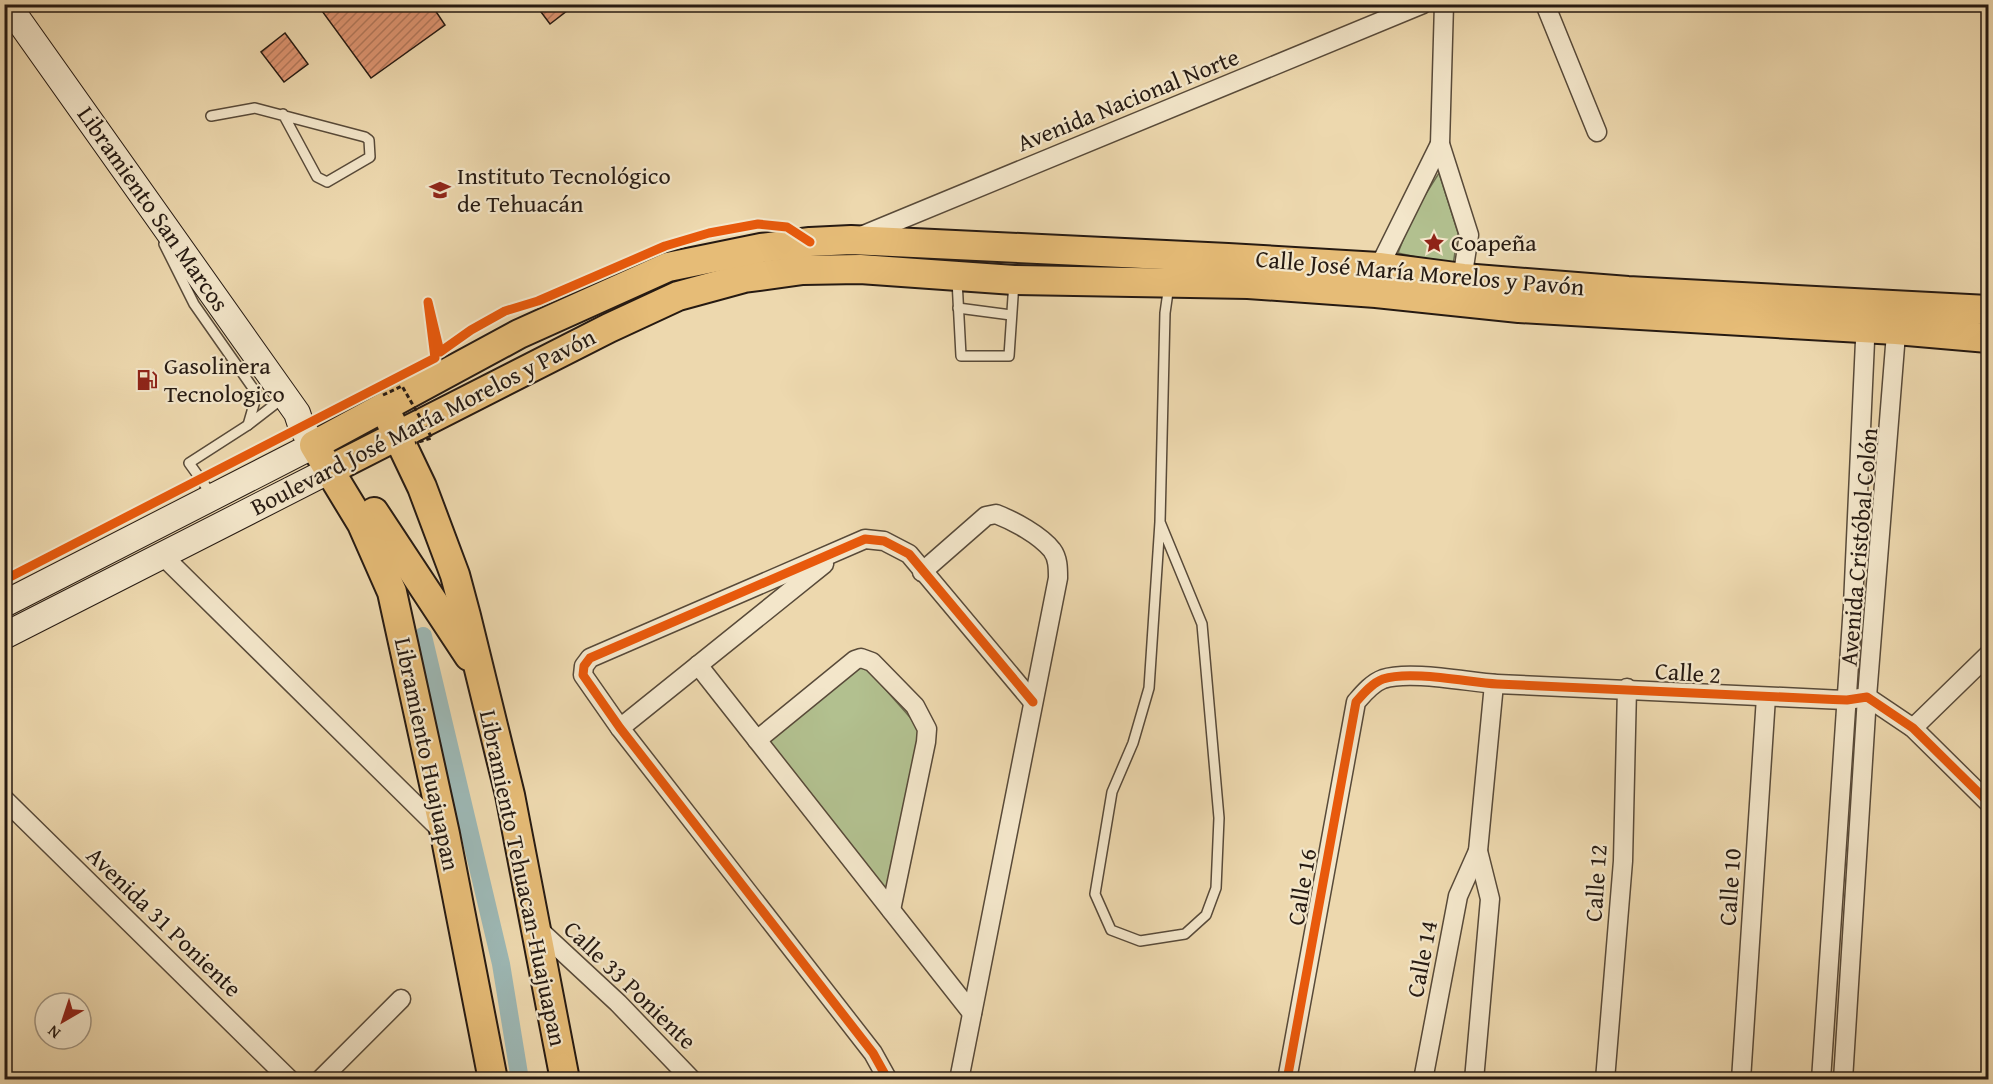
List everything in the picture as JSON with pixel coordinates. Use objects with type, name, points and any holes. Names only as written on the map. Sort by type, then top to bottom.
[{"type":"main road","name":"Libramiento San Marcos","points":[[7,4],[291,405],[314,421],[320,441]]},
{"type":"main road","name":"Calle José María Morelos y Pavón","points":[[851,240],[1171,269],[1377,280],[1461,290],[1628,291],[1866,316],[1897,317],[1989,310]]},
{"type":"main road","name":"Boulevard José María Morelos y Pavón","points":[[4,604],[320,441],[379,397],[668,267],[761,248],[851,240]]},
{"type":"main road","name":"Calle José María Morelos y Pavón","points":[[860,269],[1014,280],[1171,269]]},
{"type":"main road","name":"Boulevard José María Morelos y Pavón","points":[[4,636],[335,467],[407,439],[609,328],[678,296],[744,278],[803,270],[860,269]]},
{"type":"main road","name":"Calle José María Morelos y Pavón","points":[[1897,317],[1989,338]]},
{"type":"main road","name":"Libramiento Tehuacan-Huajuapan","points":[[379,397],[407,439],[455,575],[510,795],[565,1080]]},
{"type":"main road","points":[[320,441],[335,467],[420,582],[477,668]]},
{"type":"main road","name":"Libramiento Huajuapan","points":[[335,467],[392,592],[445,834],[493,1080]]},
{"type":"main road","points":[[392,592],[420,582]]},
{"type":"street","name":"Avenida Nacional Norte","points":[[851,240],[1423,4]]},
{"type":"street","points":[[1444,4],[1440,144],[1469,234],[1461,290]]},
{"type":"street","points":[[1545,4],[1597,132]]},
{"type":"street","points":[[1377,280],[1440,144]]},
{"type":"street","name":"Avenida Cristóbal Colón","points":[[1821,1080],[1847,700],[1866,316]]},
{"type":"street","name":"Avenida Cristóbal Colón","points":[[1843,1080],[1867,697],[1897,317]]},
{"type":"street","points":[[922,572],[986,516],[996,514],[1040,539],[1053,551],[1058,562],[1058,578],[959,1080]]},
{"type":"street","points":[[888,1080],[873,1053],[620,728],[583,675],[584,666],[590,658],[865,539],[884,541],[909,554],[1033,702]]},
{"type":"street","points":[[620,728],[842,549]]},
{"type":"street","points":[[162,555],[445,834]]},
{"type":"street","points":[[1913,728],[1989,655]]},
{"type":"street","points":[[757,740],[855,660],[861,658],[872,662],[915,706],[927,729],[926,742],[891,910]]},
{"type":"street","points":[[698,665],[972,1013]]},
{"type":"street","name":"Calle 2","points":[[1356,702],[1366,690],[1382,679],[1398,676],[1494,684],[1627,688],[1766,697],[1847,700],[1867,697]]},
{"type":"street","name":"Calle 14","points":[[1423,1080],[1458,896],[1478,850],[1494,684]]},
{"type":"street","name":"Calle 12","points":[[1605,1080],[1623,861],[1627,688]]},
{"type":"street","name":"Calle 10","points":[[1742,1080],[1766,697]]},
{"type":"street","points":[[1867,697],[1913,728],[1989,802]]},
{"type":"street","name":"Calle 16","points":[[1287,1080],[1356,702]]},
{"type":"street","name":"Avenida 31 Poniente","points":[[4,800],[290,1080]]},
{"type":"street","name":"Calle 14","points":[[1474,1080],[1490,899],[1478,850]]},
{"type":"street","name":"Calle 33 Poniente","points":[[535,926],[618,1003],[692,1080]]},
{"type":"street","points":[[1829,957],[1851,956]]},
{"type":"street","points":[[320,1080],[401,999]]},
{"type":"lane","points":[[211,116],[255,108],[283,114],[365,137],[369,140],[370,157],[327,182],[322,180],[317,177],[283,114]]},
{"type":"lane","points":[[129,175],[194,304],[257,394],[248,425]]},
{"type":"lane","points":[[1160,522],[1202,624],[1219,818],[1216,888],[1206,915],[1185,934],[1140,941],[1111,930],[1095,894],[1113,792],[1133,742],[1149,688],[1160,522],[1165,313],[1171,269]]},
{"type":"lane","points":[[957,277],[961,356],[1009,356],[1014,280]]},
{"type":"lane","points":[[958,308],[1011,315]]},
{"type":"lane","points":[[214,497],[189,463],[248,425],[291,405]]},
{"type":"path","points":[[379,397],[404,374]]},
{"type":"path","points":[[379,397],[402,386],[432,438],[407,439]]},
{"type":"green space","points":[[1439,173],[1458,233],[1453,265],[1398,253],[1413,214]]},
{"type":"green space","points":[[863,664],[923,732],[889,893],[765,740]]},
{"type":"building","points":[[331,4],[431,4],[445,25],[371,78],[322,11]]},
{"type":"building","points":[[535,4],[576,4],[550,24]]},
{"type":"building","points":[[285,33],[308,64],[284,82],[261,52]]},
{"type":"waterway","points":[[423,636],[501,964],[520,1080]]},
{"type":"cycle path","points":[[4,580],[435,358],[428,302],[440,352],[471,330],[505,311],[538,301],[665,246],[709,233],[758,224],[787,227],[810,242]]},
{"type":"cycle path","points":[[888,1080],[873,1053],[620,728],[583,675],[584,666],[590,658],[865,539],[884,541],[909,554],[1033,702]]},
{"type":"cycle path","points":[[1287,1080],[1356,702],[1371,686],[1383,679],[1423,676],[1497,684],[1847,700],[1867,697],[1913,728],[1988,802]]},
{"type":"place","name":"Instituto Tecnológico de Tehuacán","points":[[440,190]]},
{"type":"place","name":"Coapeña","points":[[1434,243]]},
{"type":"place","name":"Gasolinera Tecnologico","points":[[147,380]]}]
